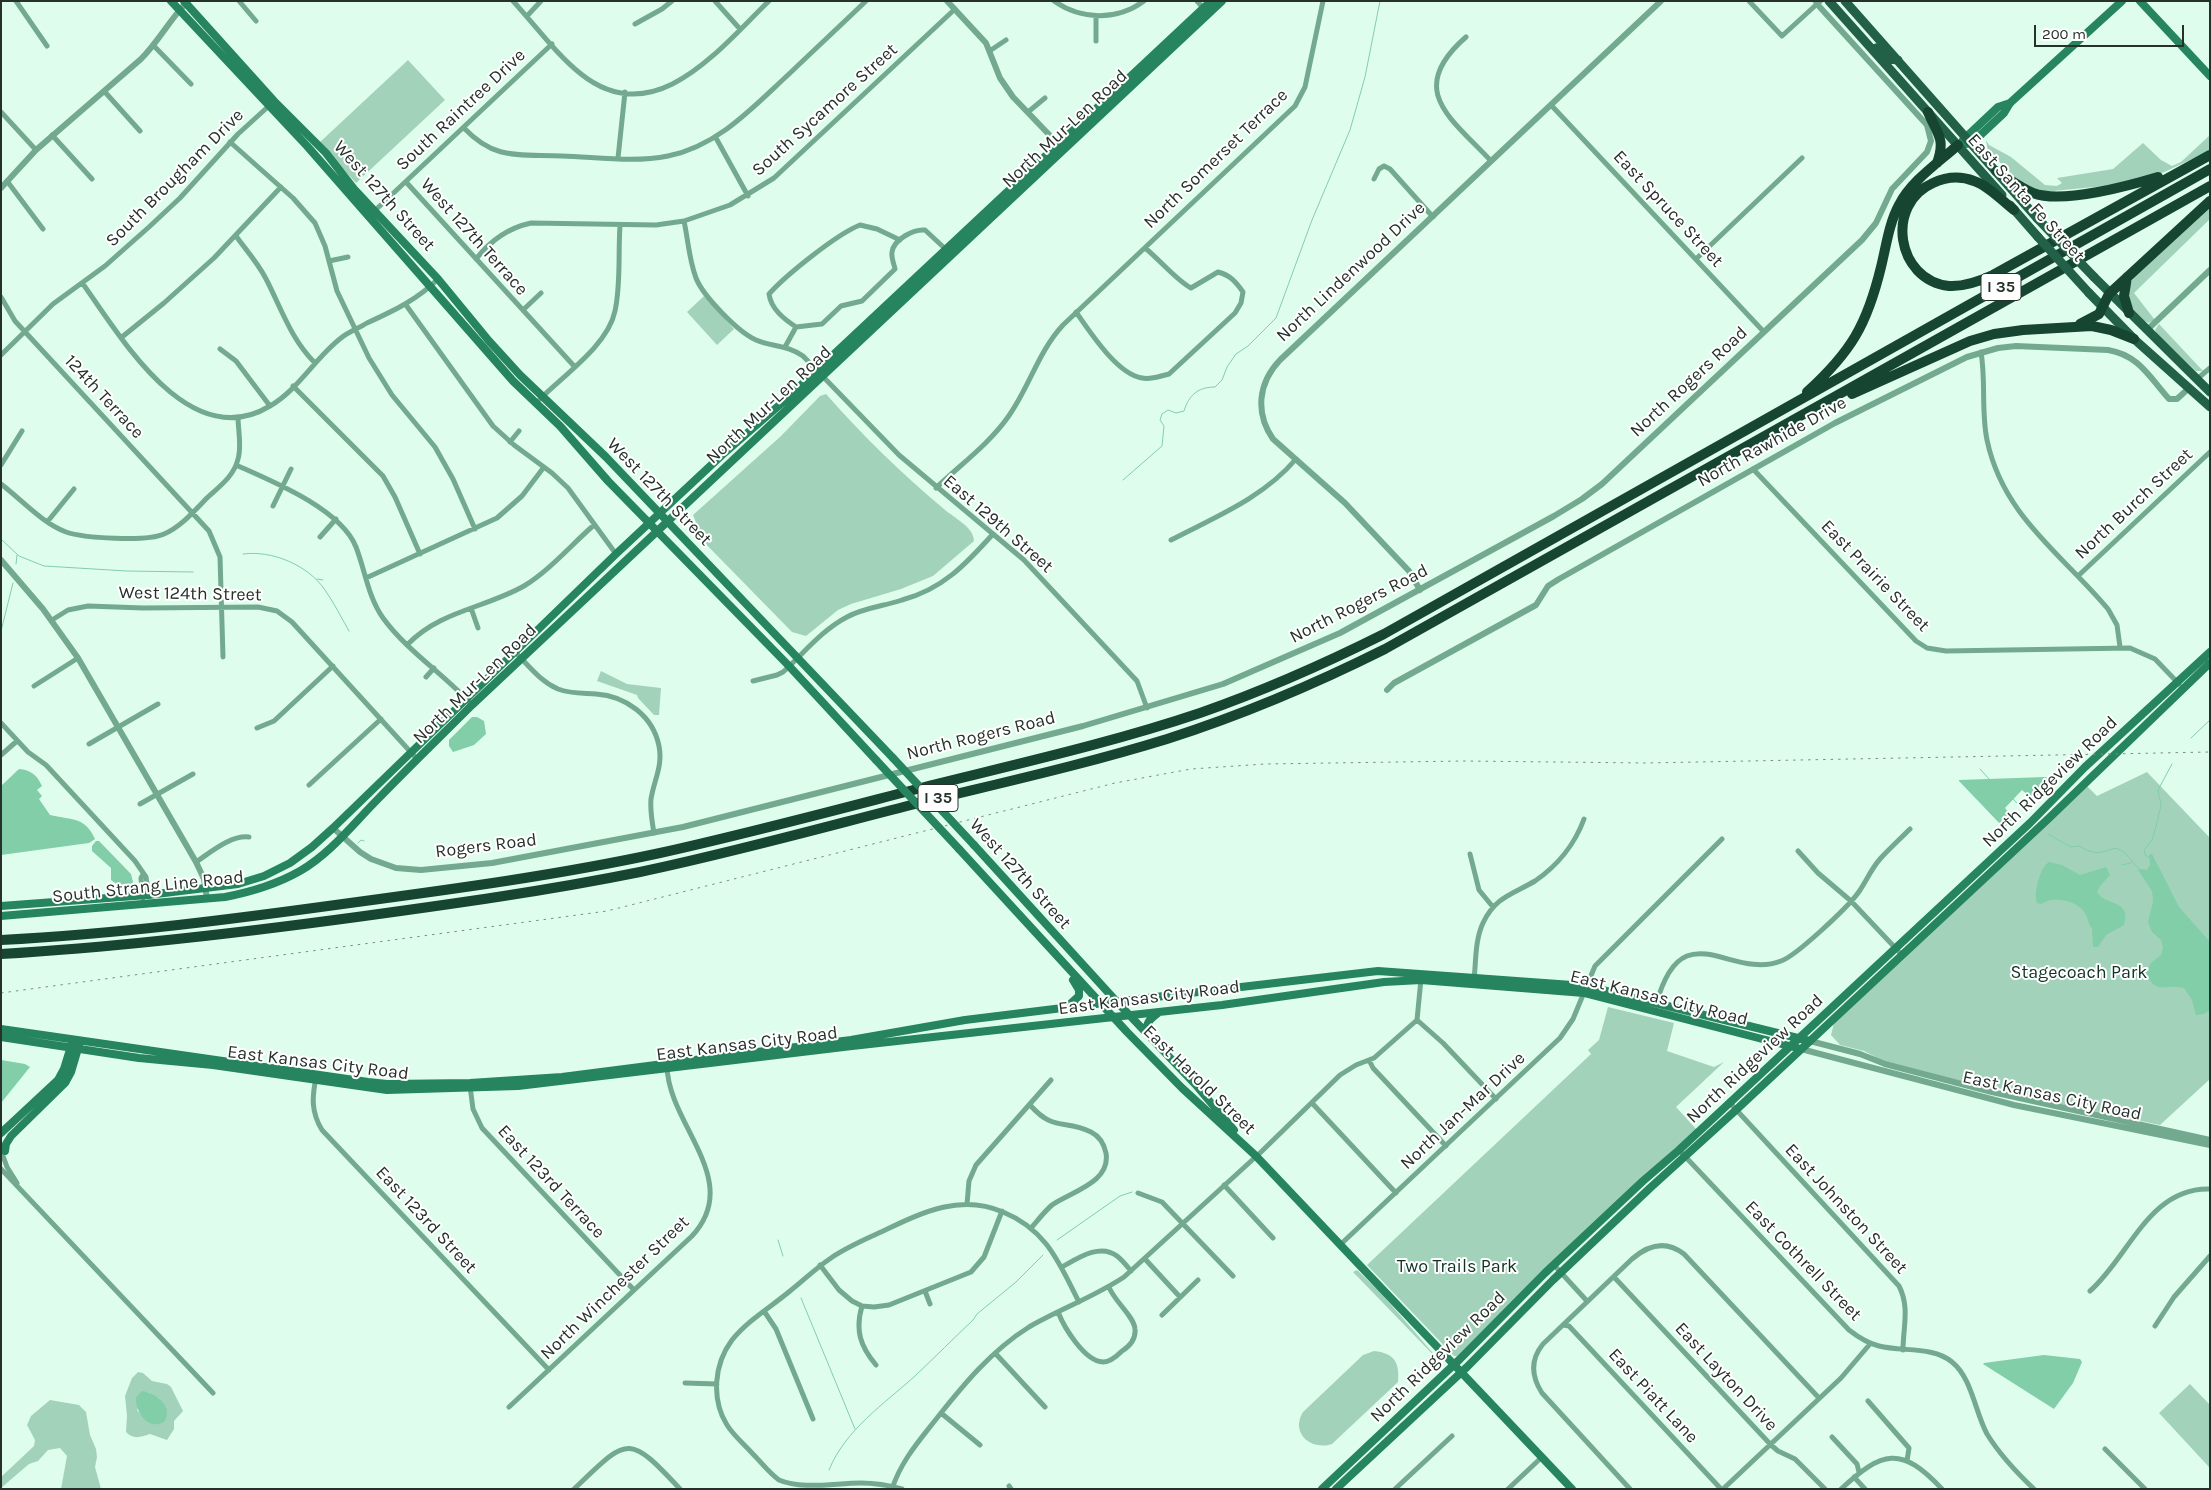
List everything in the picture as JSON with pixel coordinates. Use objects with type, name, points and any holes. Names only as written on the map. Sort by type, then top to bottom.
[{"type":"highway","points":[[1928,112],[1941,137],[1941,151],[1937,164]]},
{"type":"highway","points":[[1793,404],[1828,373],[1854,340],[1871,304],[1892,220],[1898,206],[1912,187],[1958,145]]},
{"type":"highway","points":[[2014,210],[1973,181],[1958,178],[1938,181],[1918,192],[1906,211],[1902,232],[1906,253],[1918,270],[1935,282],[1950,286],[1975,282],[1993,275],[2210,155]]},
{"type":"highway","name":"I 35","points":[[1,940],[135,930],[254,916],[559,873],[717,840],[1165,724],[1263,690],[1367,643],[2210,169]]},
{"type":"highway","points":[[1996,171],[2031,192],[2051,196],[2126,187],[2174,174]]},
{"type":"highway","name":"I 35","points":[[1,954],[182,939],[446,905],[560,887],[722,853],[1167,739],[1273,701],[1385,649],[2210,186]]},
{"type":"highway","points":[[2076,326],[2096,317],[2109,294],[2210,201]]},
{"type":"highway","points":[[2128,276],[2124,296],[2129,313]]},
{"type":"highway","points":[[1803,415],[1983,336],[2010,331],[2076,326],[2104,328],[2134,340]]},
{"type":"main road","name":"West 127th Street","points":[[171,1],[271,103],[326,153],[354,189],[438,279],[489,341],[606,456],[659,514],[798,657],[974,845],[1116,1001]]},
{"type":"main road","name":"North Mur-Len Road","points":[[342,837],[472,705],[657,532],[820,373],[950,252],[1064,150],[1206,11],[1211,1]]},
{"type":"main road","name":"North Mur-Len Road","points":[[950,252],[1058,144],[1206,11],[1222,1]]},
{"type":"main road","name":"East Santa Fe Street","points":[[1829,1],[2102,308],[2134,340],[2210,407]]},
{"type":"main road","points":[[1838,1],[1847,10],[1858,16]]},
{"type":"main road","name":"East Santa Fe Street","points":[[1845,1],[2038,218],[2109,294],[2210,392]]},
{"type":"main road","points":[[1958,145],[1969,140],[1998,107],[2010,103],[2122,1]]},
{"type":"main road","points":[[2140,1],[2210,76]]},
{"type":"main road","name":"West 127th Street","points":[[186,2],[307,146],[484,349],[657,532],[789,666],[1100,1003]]},
{"type":"main road","points":[[1859,35],[1889,58],[1898,60]]},
{"type":"main road","points":[[2165,366],[2176,369],[2190,379],[2198,379]]},
{"type":"main road","name":"North Mur-Len Road","points":[[333,828],[649,523],[820,373]]},
{"type":"main road","points":[[2189,388],[2196,388],[2210,398]]},
{"type":"main road","name":"North Ridgeview Road","points":[[1336,1489],[1462,1372],[1561,1273],[1650,1188],[1686,1157],[1902,955],[2180,686],[2210,652]]},
{"type":"main road","name":"North Ridgeview Road","points":[[1322,1489],[1455,1364],[1554,1265],[2030,823],[2085,767],[2180,686],[2210,663]]},
{"type":"main road","name":"South Strang Line Road","points":[[1,906],[206,889],[251,880],[277,870],[301,856],[333,828]]},
{"type":"main road","name":"South Strang Line Road","points":[[1,916],[207,899],[253,890],[285,878],[308,866],[342,837]]},
{"type":"main road","points":[[1062,963],[1079,990],[1078,998],[1067,1007]]},
{"type":"main road","name":"East Kansas City Road","points":[[667,1066],[851,1040],[965,1020],[1378,971],[1421,977],[1585,990],[1810,1041]]},
{"type":"main road","name":"East Kansas City Road","points":[[75,1044],[316,1078],[387,1084],[470,1085],[667,1066],[1129,1016],[1421,977]]},
{"type":"main road","name":"East Harold Street","points":[[1116,1001],[1195,1084],[1256,1156]]},
{"type":"main road","name":"East Harold Street","points":[[1100,1003],[1182,1088],[1256,1156],[1572,1489]]},
{"type":"main road","name":"East Kansas City Road","points":[[1655,1006],[1801,1049]]},
{"type":"main road","points":[[1148,1036],[1147,1024],[1160,1012]]},
{"type":"main road","points":[[1,1028],[75,1044]]},
{"type":"main road","points":[[1,1037],[75,1044]]},
{"type":"main road","points":[[1,1133],[58,1080],[75,1044]]},
{"type":"main road","points":[[3,1156],[6,1144],[11,1136],[65,1084],[72,1072],[75,1044]]},
{"type":"main road","points":[[1,1141],[3,1156]]},
{"type":"street","points":[[16,1],[46,46]]},
{"type":"street","points":[[239,1],[256,21]]},
{"type":"street","points":[[513,1],[574,68],[587,78],[608,89],[649,93],[675,84],[700,66],[769,1]]},
{"type":"street","points":[[526,16],[541,1]]},
{"type":"street","points":[[635,24],[651,16],[672,1]]},
{"type":"street","points":[[715,1],[740,29]]},
{"type":"street","points":[[464,128],[482,145],[506,154],[640,159],[670,156],[693,149],[716,138],[739,120],[866,1]]},
{"type":"street","points":[[947,1],[991,50],[1005,86],[1064,150]]},
{"type":"street","points":[[1054,1],[1072,11],[1096,16],[1120,13],[1144,1]]},
{"type":"street","points":[[1197,1],[1206,11]]},
{"type":"street","name":"North Somerset Terrace","points":[[936,488],[1001,427],[1022,394],[1049,341],[1076,312],[1295,106],[1305,87],[1323,1]]},
{"type":"street","name":"North Lindenwood Drive","points":[[1420,590],[1409,571],[1345,503],[1273,439],[1264,421],[1261,407],[1261,393],[1268,375],[1280,360],[1661,1]]},
{"type":"street","points":[[1749,1],[1782,36],[1817,2]]},
{"type":"street","points":[[1,188],[52,135],[154,46],[186,2]]},
{"type":"street","name":"North Rogers Road","points":[[654,833],[800,798],[1147,708],[1223,684],[1349,629],[1594,491],[1872,229],[1892,189],[1924,158],[1930,145],[1931,135],[1923,120],[1817,2]]},
{"type":"street","name":"South Sycamore Street","points":[[476,259],[502,234],[523,224],[538,222],[620,226],[684,221],[709,214],[748,196],[785,168],[955,9]]},
{"type":"street","points":[[1096,16],[1096,41]]},
{"type":"street","points":[[1466,37],[1447,54],[1440,65],[1436,76],[1437,95],[1445,112],[1491,162]]},
{"type":"street","points":[[991,50],[1006,40]]},
{"type":"street","name":"South Raintree Drive","points":[[368,217],[552,44]]},
{"type":"street","points":[[154,46],[191,84]]},
{"type":"street","points":[[104,91],[140,131]]},
{"type":"street","points":[[618,158],[625,92]]},
{"type":"street","points":[[1028,112],[1045,98]]},
{"type":"street","name":"South Brougham Drive","points":[[1,355],[54,304],[83,284],[150,227],[230,142],[271,103]]},
{"type":"street","name":"East Spruce Street","points":[[1552,105],[1764,332]]},
{"type":"street","points":[[1,112],[36,150]]},
{"type":"street","points":[[52,135],[92,179]]},
{"type":"street","points":[[716,138],[748,196]]},
{"type":"street","points":[[230,142],[305,210],[314,223],[325,246],[337,291],[355,330],[384,384],[438,453],[475,529]]},
{"type":"street","points":[[1696,259],[1802,158]]},
{"type":"street","points":[[1374,179],[1379,169],[1384,166],[1390,169],[1433,216]]},
{"type":"street","points":[[7,181],[43,229]]},
{"type":"street","name":"West 127th Terrace","points":[[406,182],[574,366]]},
{"type":"street","points":[[122,337],[184,285],[236,236],[281,187]]},
{"type":"street","name":"East 129th Street","points":[[684,221],[694,273],[701,287],[744,332],[758,340],[798,352],[899,455],[1024,560],[1138,681],[1147,708]]},
{"type":"street","points":[[900,240],[877,229],[860,225],[810,258],[774,288],[769,294],[772,304],[785,320],[796,327],[822,324],[841,306],[862,301],[870,295],[895,269],[892,254],[900,240],[920,230],[926,230],[950,252]]},
{"type":"street","points":[[536,402],[598,344],[613,319],[617,297],[620,226]]},
{"type":"street","points":[[236,236],[265,277],[290,330],[315,363]]},
{"type":"street","name":"North Somerset Terrace","points":[[1076,312],[1094,338],[1121,367],[1142,378],[1155,378],[1169,374],[1235,313],[1241,303],[1243,292],[1236,282],[1226,274],[1218,272],[1192,288],[1181,283],[1168,268],[1145,248]]},
{"type":"street","points":[[329,261],[348,257]]},
{"type":"street","points":[[2148,330],[2210,270]]},
{"type":"street","points":[[83,284],[139,360],[168,391],[197,409],[214,415],[238,417],[256,413],[270,406],[340,339],[406,304],[438,279]]},
{"type":"street","name":"West 127th Terrace","points":[[523,310],[541,293]]},
{"type":"street","name":"124th Terrace","points":[[1,296],[10,314],[209,531],[218,549],[222,567],[223,657]]},
{"type":"street","points":[[406,304],[489,421],[510,442],[544,467],[568,488],[616,554]]},
{"type":"street","points":[[785,347],[796,327]]},
{"type":"street","name":"North Rawhide Drive","points":[[1387,690],[1394,683],[1536,605],[1548,586],[1558,579],[1852,414],[1967,357],[1998,348],[2025,346],[2115,351],[2140,364],[2169,399],[2177,400],[2189,388]]},
{"type":"street","points":[[220,349],[236,361],[270,406]]},
{"type":"street","points":[[1981,352],[1984,370],[1986,438],[1997,474],[2018,512],[2112,614],[2117,625],[2120,647],[2138,650],[2155,659],[2180,686]]},
{"type":"street","points":[[2198,379],[2210,368]]},
{"type":"street","points":[[293,386],[383,476],[395,497],[420,554]]},
{"type":"street","points":[[1,484],[48,521],[62,530],[76,535],[146,538],[158,536],[170,532],[230,476],[236,465],[240,450],[238,417]]},
{"type":"street","points":[[510,442],[519,431]]},
{"type":"street","points":[[1,465],[22,432]]},
{"type":"street","name":"North Burch Street","points":[[2078,576],[2210,452]]},
{"type":"street","points":[[1171,540],[1266,489],[1296,459]]},
{"type":"street","points":[[236,465],[325,510],[336,519],[353,539],[372,597],[381,614],[408,644],[472,705]]},
{"type":"street","points":[[366,578],[497,518],[512,506],[544,467]]},
{"type":"street","points":[[274,506],[291,469]]},
{"type":"street","name":"East Prairie Street","points":[[1753,469],[1916,641],[1927,648],[1946,651],[1978,651],[2120,647]]},
{"type":"street","points":[[48,521],[74,489]]},
{"type":"street","points":[[320,537],[336,519]]},
{"type":"street","points":[[408,644],[434,623],[510,592],[531,581],[594,525]]},
{"type":"street","points":[[753,682],[777,675],[833,625],[849,615],[924,593],[943,582],[965,566],[994,534]]},
{"type":"street","points":[[1,560],[52,620],[78,658],[196,862],[206,889],[207,899]]},
{"type":"street","name":"West 124th Street","points":[[52,620],[68,610],[88,606],[265,608],[283,614],[417,759]]},
{"type":"street","points":[[470,608],[478,628]]},
{"type":"street","points":[[516,652],[544,681],[558,689],[571,693],[616,698],[640,712],[651,726],[659,746],[660,766],[651,807],[654,833]]},
{"type":"street","points":[[34,686],[78,658]]},
{"type":"street","points":[[256,728],[274,721],[333,666]]},
{"type":"street","points":[[426,677],[434,668]]},
{"type":"street","points":[[89,744],[158,704]]},
{"type":"street","points":[[309,786],[381,719]]},
{"type":"street","points":[[1,723],[28,752],[46,765],[136,861],[146,877],[145,895],[147,905]]},
{"type":"street","points":[[1,756],[17,741]]},
{"type":"street","points":[[140,804],[193,774]]},
{"type":"street","points":[[1474,980],[1480,931],[1493,907],[1509,893],[1536,880],[1557,861],[1577,837],[1584,819]]},
{"type":"street","name":"Rogers Road","points":[[333,828],[371,859],[388,866],[413,870],[492,863],[654,833]]},
{"type":"street","points":[[1655,1006],[1668,974],[1685,958],[1706,953],[1764,965],[1780,962],[1799,950],[1851,901],[1880,860],[1910,830]]},
{"type":"street","points":[[196,862],[230,841],[250,837]]},
{"type":"street","name":"North Jan-Mar Drive","points":[[1341,1244],[1560,1038],[1573,1019],[1595,966],[1722,839]]},
{"type":"street","points":[[1798,851],[1818,873],[1851,901],[1902,955]]},
{"type":"street","points":[[1470,854],[1476,883],[1483,896],[1493,907]]},
{"type":"street","points":[[892,1488],[907,1457],[975,1371],[995,1353],[1027,1328],[1109,1287],[1131,1271],[1345,1071],[1369,1060],[1417,1020],[1421,977]]},
{"type":"street","points":[[1417,1020],[1443,1043],[1496,1099]]},
{"type":"street","name":"East Kansas City Road","points":[[1810,1041],[1860,1054],[1886,1064],[1992,1092],[2210,1140]]},
{"type":"street","name":"East Kansas City Road","points":[[1801,1049],[2014,1105],[2210,1145]]},
{"type":"street","points":[[1369,1060],[1373,1068],[1446,1146]]},
{"type":"street","name":"North Winchester Street","points":[[509,1407],[698,1229],[706,1216],[711,1200],[708,1174],[670,1089],[667,1066]]},
{"type":"street","name":"East 123rd Street","points":[[316,1078],[312,1102],[315,1116],[322,1130],[549,1370]]},
{"type":"street","points":[[967,1204],[969,1181],[976,1165],[1051,1080]]},
{"type":"street","name":"East 123rd Terrace","points":[[470,1085],[475,1116],[487,1134],[634,1290]]},
{"type":"street","points":[[1312,1103],[1396,1193]]},
{"type":"street","name":"East Johnston Street","points":[[1730,1103],[1899,1286],[1906,1309],[1903,1350]]},
{"type":"street","points":[[1030,1105],[1050,1122],[1094,1134],[1103,1144],[1106,1157],[1104,1168],[1095,1180],[1052,1206],[1031,1228]]},
{"type":"street","name":"East Cothrell Street","points":[[1679,1150],[1848,1330],[1870,1344],[1942,1356],[1956,1366],[1965,1378],[1987,1433],[2013,1469],[2034,1489]]},
{"type":"street","points":[[3,1156],[7,1167],[22,1192]]},
{"type":"street","points":[[1,1169],[213,1393]]},
{"type":"street","points":[[1224,1185],[1273,1238]]},
{"type":"street","points":[[2090,1291],[2103,1280],[2152,1214],[2168,1200],[2198,1188],[2210,1189]]},
{"type":"street","points":[[1138,1193],[1162,1202],[1233,1276]]},
{"type":"street","points":[[902,1489],[860,1483],[800,1486],[779,1480],[728,1425],[719,1405],[717,1384],[719,1366],[727,1347],[740,1331],[820,1265],[849,1247],[919,1214],[943,1206],[967,1204],[1002,1211],[1031,1228],[1049,1246],[1062,1267],[1079,1302]]},
{"type":"street","points":[[820,1265],[845,1296],[862,1306],[883,1306],[966,1276],[975,1269],[984,1257],[1002,1211]]},
{"type":"street","points":[[1630,1489],[1548,1399],[1534,1378],[1534,1361],[1538,1351],[1563,1325],[1641,1252],[1656,1246],[1671,1247],[1684,1254],[1819,1398]]},
{"type":"street","points":[[1062,1267],[1092,1252],[1107,1250],[1117,1256],[1131,1271]]},
{"type":"street","points":[[2155,1326],[2174,1297],[2210,1256]]},
{"type":"street","points":[[1145,1259],[1180,1297]]},
{"type":"street","points":[[1554,1265],[1587,1301]]},
{"type":"street","name":"East Layton Drive","points":[[1614,1277],[1771,1445],[1778,1451],[1795,1458],[1825,1489]]},
{"type":"street","points":[[1162,1315],[1198,1280]]},
{"type":"street","points":[[1058,1312],[1066,1329],[1087,1354],[1095,1360],[1103,1362],[1110,1360],[1132,1341],[1135,1327],[1133,1321],[1113,1296],[1109,1287]]},
{"type":"street","points":[[925,1291],[930,1304]]},
{"type":"street","points":[[862,1306],[858,1324],[860,1339],[867,1354],[876,1364]]},
{"type":"street","points":[[764,1311],[776,1329],[813,1419]]},
{"type":"street","name":"East Piatt Lane","points":[[1563,1325],[1569,1326],[1722,1489]]},
{"type":"street","points":[[1722,1489],[1854,1366],[1870,1344]]},
{"type":"street","points":[[995,1353],[1045,1407]]},
{"type":"street","points":[[685,1383],[717,1384]]},
{"type":"street","points":[[1868,1401],[1909,1448],[1907,1461]]},
{"type":"street","points":[[941,1413],[980,1445]]},
{"type":"street","points":[[1395,1489],[1452,1436]]},
{"type":"street","points":[[1832,1437],[1857,1464],[1859,1472]]},
{"type":"street","points":[[574,1489],[612,1453],[628,1448],[639,1450],[648,1456],[677,1488]]},
{"type":"street","points":[[2105,1449],[2145,1489]]},
{"type":"street","points":[[1508,1489],[1542,1457]]},
{"type":"street","points":[[1841,1489],[1859,1472],[1873,1463],[1890,1459],[1907,1461],[1923,1470],[1942,1489]]},
{"type":"street","points":[[1854,1477],[1865,1489]]},
{"type":"green space","points":[[408,60],[445,100],[356,183],[319,143]]},
{"type":"green space","points":[[2210,135],[2210,151],[2160,174],[2115,185],[2043,192],[2020,182],[1988,151],[1986,140],[1989,145],[2011,157],[2045,185],[2057,186],[2062,183],[2057,178],[2113,169],[2143,143],[2161,160],[2172,166],[2181,162]]},
{"type":"green space","points":[[2210,206],[2210,219],[2134,293],[2155,320],[2148,323],[2137,315],[2131,304],[2129,291],[2133,278]]},
{"type":"green space","points":[[704,296],[734,329],[717,345],[687,312]]},
{"type":"green space","points":[[2159,324],[2203,371],[2196,371],[2158,335],[2155,330]]},
{"type":"green space","points":[[826,394],[883,454],[928,496],[963,523],[971,531],[974,541],[933,576],[838,610],[806,636],[792,632],[695,533],[697,525],[693,515],[781,436],[820,396]]},
{"type":"green space","points":[[601,671],[627,684],[661,688],[659,715],[654,715],[637,695],[597,681]]},
{"type":"green space","name":"Stagecoach Park","points":[[2147,772],[2210,838],[2210,1079],[2160,1125],[2055,1103],[1995,1087],[1982,1087],[1881,1060],[1864,1051],[1840,1045],[1831,1035],[1834,1023],[2086,785],[2097,796]]},
{"type":"green space","name":"Two Trails Park","points":[[1608,1007],[1674,1023],[1667,1051],[1714,1067],[1724,1062],[1676,1107],[1697,1130],[1459,1356],[1454,1356],[1367,1265],[1591,1054],[1588,1050],[1599,1040]]},
{"type":"green space","points":[[1357,1270],[1381,1293],[1444,1366],[1353,1272]]},
{"type":"green space","points":[[1374,1351],[1391,1356],[1397,1364],[1398,1382],[1332,1444],[1317,1445],[1310,1442],[1301,1433],[1299,1427],[1303,1412],[1363,1355]]},
{"type":"green space","points":[[138,1372],[143,1373],[152,1381],[167,1384],[171,1387],[183,1411],[174,1421],[174,1429],[167,1440],[150,1434],[134,1437],[126,1432],[125,1396],[132,1378]],"holes":[[[148,1392],[160,1399],[145,1419],[137,1410]]]},
{"type":"green space","points":[[2190,1384],[2210,1405],[2209,1467],[2159,1413]]},
{"type":"green space","points":[[50,1400],[79,1405],[86,1412],[90,1435],[96,1449],[95,1467],[101,1489],[61,1489],[67,1456],[60,1448],[48,1450],[38,1461],[29,1464],[1,1488],[1,1477],[34,1446],[35,1440],[27,1425],[31,1416]]},
{"type":"shaded area","points":[[472,717],[477,717],[484,721],[486,734],[474,745],[453,752],[449,746],[449,740]]},
{"type":"shaded area","points":[[19,769],[30,772],[38,779],[42,786],[37,790],[42,796],[39,799],[50,815],[82,823],[87,826],[95,839],[89,843],[1,855],[1,786]]},
{"type":"shaded area","points":[[2045,777],[2052,779],[2052,782],[2035,798],[2030,797],[2022,790],[2005,808],[2013,818],[2006,826],[2002,826],[1959,781],[1959,780]]},
{"type":"shaded area","points":[[96,841],[99,841],[131,874],[133,882],[131,886],[134,888],[125,890],[111,880],[111,868],[92,851],[92,846]]},
{"type":"shaded area","points":[[2152,854],[2179,907],[2210,942],[2210,1010],[2204,1014],[2196,1015],[2192,1000],[2184,988],[2158,987],[2145,974],[2151,963],[2161,955],[2163,947],[2161,940],[2152,932],[2148,922],[2153,902],[2152,891],[2138,870],[2147,870],[2150,865],[2149,855]]},
{"type":"shaded area","points":[[2049,862],[2062,865],[2080,875],[2106,867],[2110,875],[2097,892],[2101,897],[2121,907],[2125,916],[2124,925],[2106,935],[2098,947],[2093,947],[2092,928],[2085,913],[2079,907],[2071,902],[2062,900],[2037,903],[2038,881],[2043,869]]},
{"type":"shaded area","points":[[1,1060],[25,1064],[30,1067],[1,1103]]},
{"type":"shaded area","points":[[2044,1355],[2080,1359],[2082,1362],[2073,1383],[2054,1409],[1983,1364],[1984,1363]]},
{"type":"shaded area","points":[[142,1391],[158,1398],[165,1406],[167,1416],[164,1422],[153,1424],[140,1414],[136,1397]]},
{"type":"waterway","points":[[1123,480],[1162,446],[1164,426],[1160,420],[1162,414],[1168,410],[1176,413],[1184,411],[1195,393],[1204,388],[1215,387],[1222,380],[1227,367],[1236,354],[1248,346],[1276,318],[1312,220],[1350,130],[1365,77],[1380,1]]},
{"type":"waterway","points":[[1,539],[19,556],[44,566],[127,571],[193,572]]},
{"type":"waterway","points":[[243,554],[266,554],[277,557],[309,573],[325,590],[349,631]]},
{"type":"waterway","points":[[16,564],[17,555]]},
{"type":"waterway","points":[[317,579],[323,580]]},
{"type":"waterway","points":[[1,631],[13,583]]},
{"type":"waterway","points":[[2191,738],[2210,720]]},
{"type":"waterway","points":[[2150,858],[2145,855],[2144,850],[2152,840],[2156,827],[2161,805],[2158,790],[2172,764]]},
{"type":"waterway","points":[[1980,769],[1989,779]]},
{"type":"waterway","points":[[2013,799],[2025,811]]},
{"type":"waterway","points":[[2048,834],[2071,847],[2079,846],[2098,853],[2116,848],[2124,852],[2140,870]]},
{"type":"waterway","points":[[358,843],[361,840],[364,841]]},
{"type":"waterway","points":[[2122,865],[2131,863]]},
{"type":"waterway","points":[[1057,1240],[1120,1196],[1132,1192]]},
{"type":"waterway","points":[[778,1240],[783,1256]]},
{"type":"waterway","points":[[829,1470],[845,1442],[866,1418],[915,1376],[977,1314],[1016,1282],[1043,1255]]},
{"type":"waterway","points":[[801,1298],[855,1429]]},
{"type":"railway","points":[[1,993],[607,911],[1115,783],[1191,769],[1265,764],[1464,761],[1646,763],[2210,752]]}]
